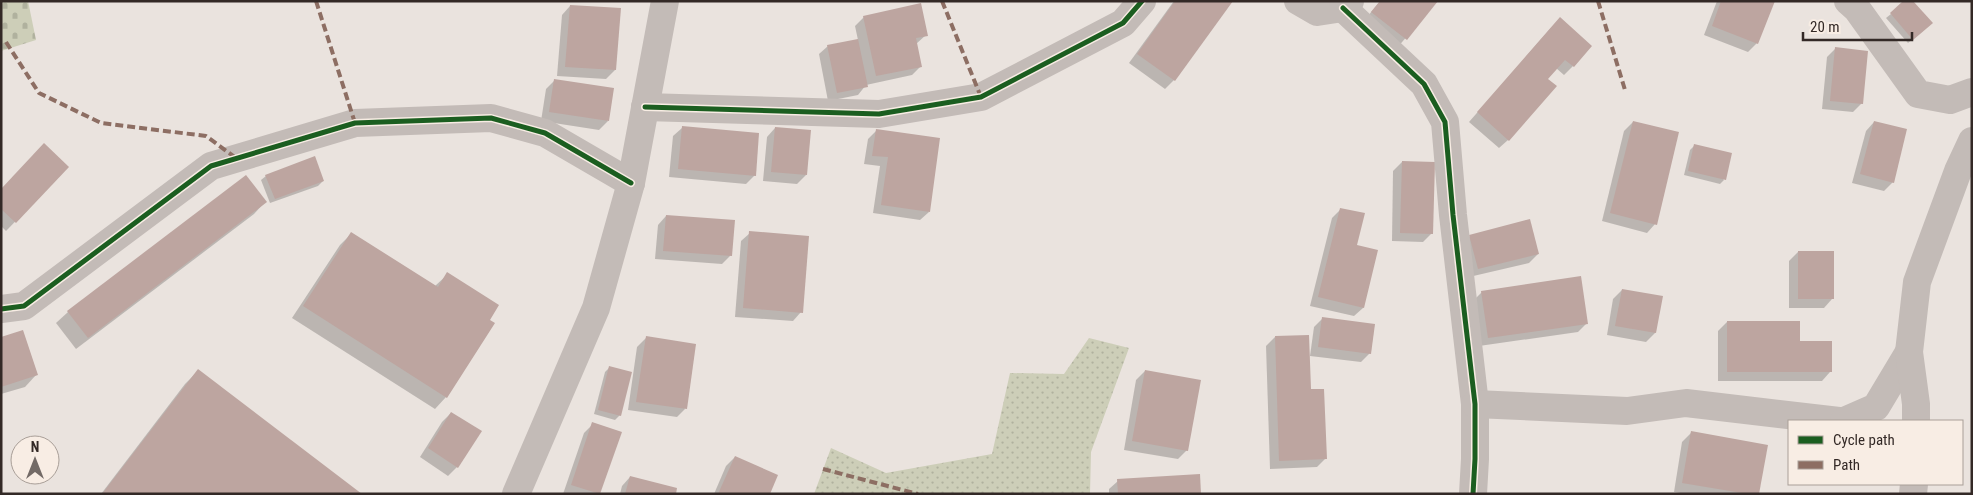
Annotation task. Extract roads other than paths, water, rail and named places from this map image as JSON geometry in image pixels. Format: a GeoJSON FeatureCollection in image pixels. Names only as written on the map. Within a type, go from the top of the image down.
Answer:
{"type":"FeatureCollection","features":[{"type":"Feature","properties":{"kind":"street"},"geometry":{"type":"LineString","coordinates":[[516,494],[596,308],[631,183],[665,1]]}},
{"type":"Feature","properties":{"kind":"street"},"geometry":{"type":"LineString","coordinates":[[645,107],[879,114],[981,97],[1123,24],[1142,1]]}},
{"type":"Feature","properties":{"kind":"street"},"geometry":{"type":"LineString","coordinates":[[1298,1],[1317,12],[1346,5],[1424,84],[1445,122],[1453,215],[1475,404],[1473,494]]}},
{"type":"Feature","properties":{"kind":"street"},"geometry":{"type":"LineString","coordinates":[[1848,1],[1857,9],[1918,94],[1950,100],[1972,92]]}},
{"type":"Feature","properties":{"kind":"street"},"geometry":{"type":"LineString","coordinates":[[1,309],[24,306],[211,166],[354,123],[491,118],[545,133],[631,183]]}},
{"type":"Feature","properties":{"kind":"street"},"geometry":{"type":"LineString","coordinates":[[1916,420],[1916,404],[1909,352],[1917,282],[1965,173],[1972,141]]}},
{"type":"Feature","properties":{"kind":"street"},"geometry":{"type":"LineString","coordinates":[[1846,420],[1876,407],[1909,352]]}},
{"type":"Feature","properties":{"kind":"street"},"geometry":{"type":"LineString","coordinates":[[1475,404],[1627,411],[1686,402],[1831,420]]}}]}
